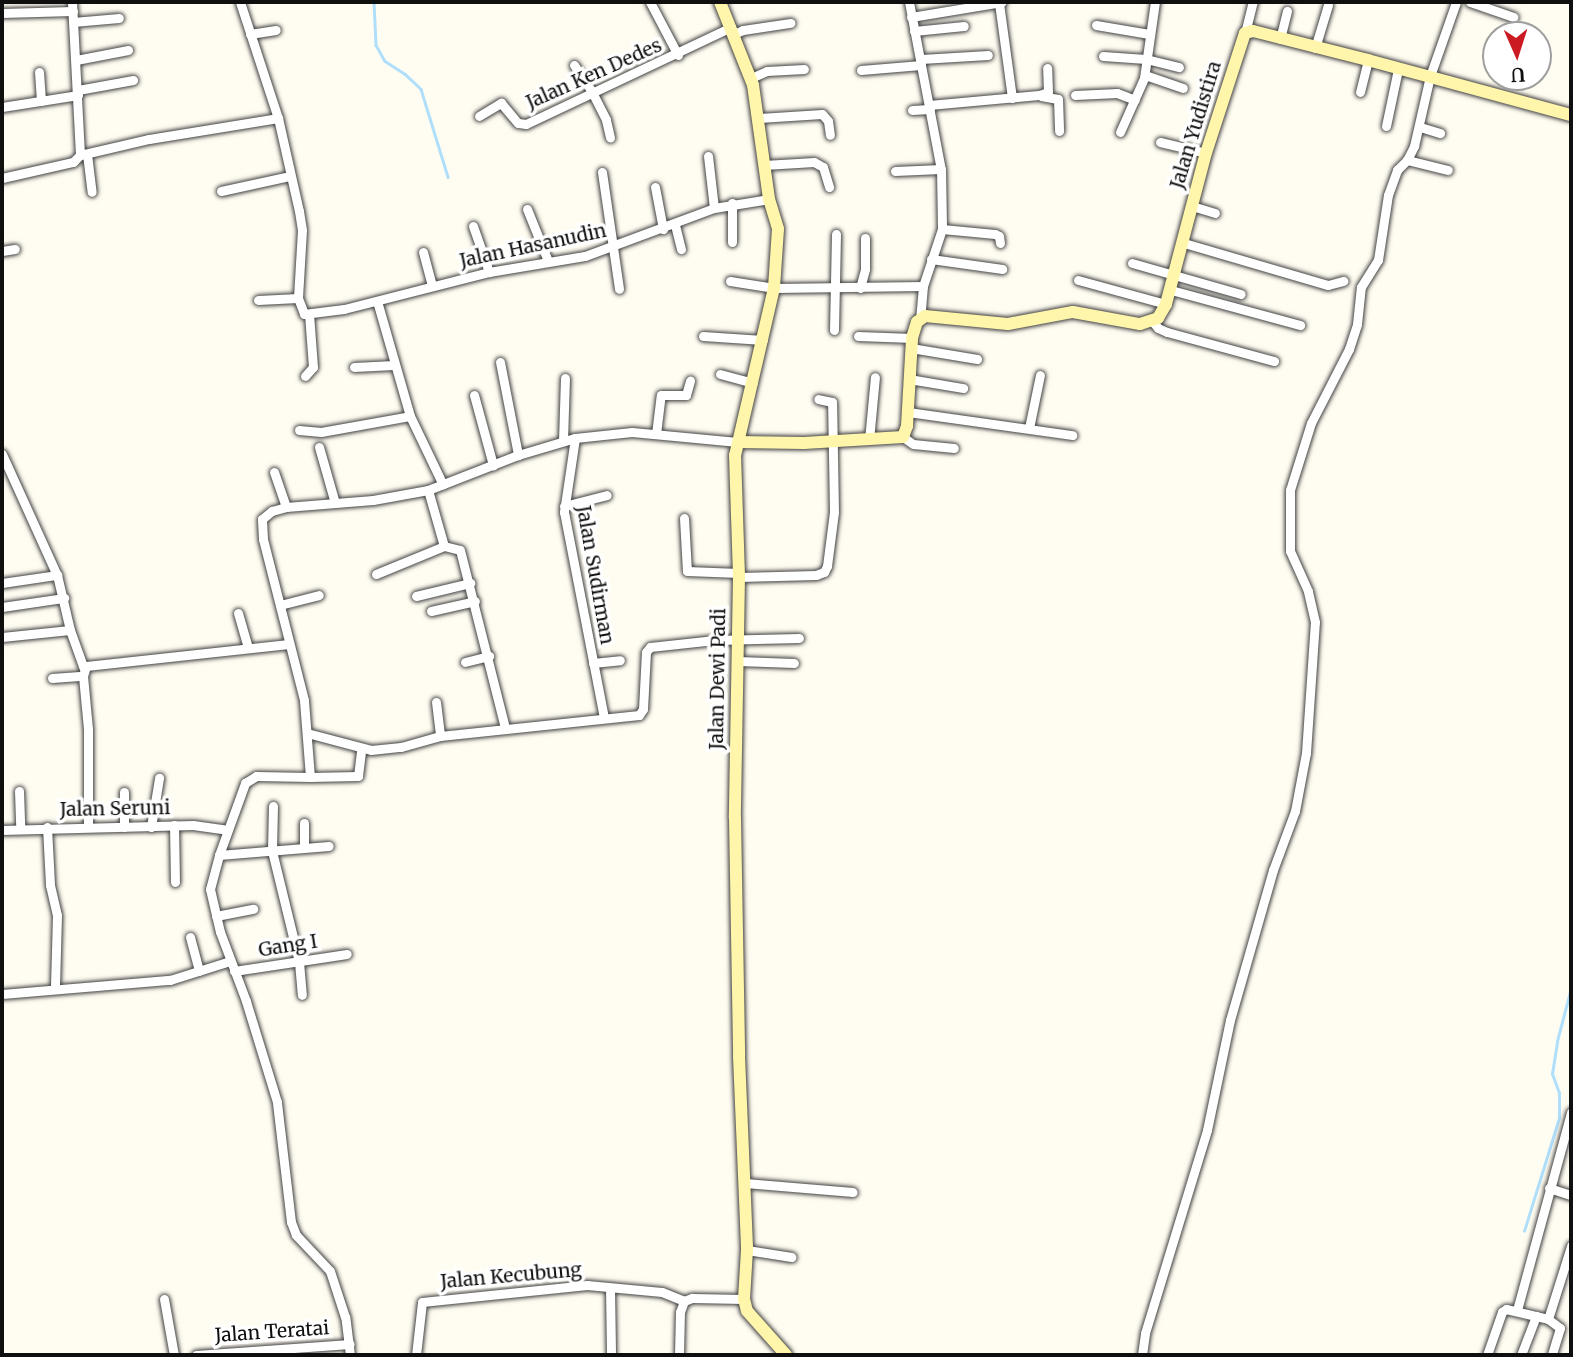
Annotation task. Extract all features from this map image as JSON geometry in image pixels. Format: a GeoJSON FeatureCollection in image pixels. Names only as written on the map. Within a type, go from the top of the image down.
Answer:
{"type":"FeatureCollection","features":[{"type":"Feature","properties":{"kind":"street"},"geometry":{"type":"LineString","coordinates":[[240,2],[278,118],[302,230],[298,298],[305,313],[313,367],[305,376]]}},
{"type":"Feature","properties":{"kind":"street"},"geometry":{"type":"LineString","coordinates":[[650,2],[678,55]]}},
{"type":"Feature","properties":{"kind":"street","name":"Jalan Dewi Padi"},"geometry":{"type":"LineString","coordinates":[[720,2],[751,78],[769,199],[778,229],[774,288],[735,455],[739,575],[737,960],[747,1251],[744,1299]]}},
{"type":"Feature","properties":{"kind":"street"},"geometry":{"type":"LineString","coordinates":[[903,437],[908,412],[912,343],[920,318],[923,286],[942,229],[941,169],[909,2]]}},
{"type":"Feature","properties":{"kind":"street"},"geometry":{"type":"LineString","coordinates":[[911,17],[1002,2],[1012,99]]}},
{"type":"Feature","properties":{"kind":"street"},"geometry":{"type":"LineString","coordinates":[[1120,132],[1145,75],[1155,2]]}},
{"type":"Feature","properties":{"kind":"street"},"geometry":{"type":"LineString","coordinates":[[1253,2],[1245,33],[1253,32],[1368,60],[1571,115]]}},
{"type":"Feature","properties":{"kind":"street"},"geometry":{"type":"LineString","coordinates":[[1142,1355],[1145,1333],[1207,1130],[1230,1020],[1273,870],[1295,811],[1306,753],[1315,622],[1308,591],[1290,551],[1290,490],[1311,423],[1349,349],[1357,324],[1361,287],[1378,260],[1388,195],[1397,170],[1407,160],[1420,127],[1430,76],[1456,2]]}},
{"type":"Feature","properties":{"kind":"street"},"geometry":{"type":"LineString","coordinates":[[1469,2],[1513,17]]}},
{"type":"Feature","properties":{"kind":"street"},"geometry":{"type":"LineString","coordinates":[[1315,48],[1328,5]]}},
{"type":"Feature","properties":{"kind":"street"},"geometry":{"type":"LineString","coordinates":[[2,13],[73,6],[83,155],[92,192]]}},
{"type":"Feature","properties":{"kind":"street"},"geometry":{"type":"LineString","coordinates":[[1280,39],[1287,11]]}},
{"type":"Feature","properties":{"kind":"street"},"geometry":{"type":"LineString","coordinates":[[74,22],[119,18]]}},
{"type":"Feature","properties":{"kind":"street","name":"Jalan Ken Dedes"},"geometry":{"type":"LineString","coordinates":[[479,116],[501,103],[518,123],[526,124],[732,31],[790,23]]}},
{"type":"Feature","properties":{"kind":"street"},"geometry":{"type":"LineString","coordinates":[[1096,24],[1149,34]]}},
{"type":"Feature","properties":{"kind":"street"},"geometry":{"type":"LineString","coordinates":[[914,31],[964,26]]}},
{"type":"Feature","properties":{"kind":"street"},"geometry":{"type":"LineString","coordinates":[[250,34],[276,30]]}},
{"type":"Feature","properties":{"kind":"street","name":"Jalan Yudistira"},"geometry":{"type":"LineString","coordinates":[[1153,321],[1162,314],[1171,290],[1206,153],[1245,33]]}},
{"type":"Feature","properties":{"kind":"street"},"geometry":{"type":"LineString","coordinates":[[76,60],[128,50]]}},
{"type":"Feature","properties":{"kind":"street"},"geometry":{"type":"LineString","coordinates":[[861,70],[988,55]]}},
{"type":"Feature","properties":{"kind":"street"},"geometry":{"type":"LineString","coordinates":[[1103,56],[1146,59],[1178,67]]}},
{"type":"Feature","properties":{"kind":"street"},"geometry":{"type":"LineString","coordinates":[[1360,92],[1368,60]]}},
{"type":"Feature","properties":{"kind":"street"},"geometry":{"type":"LineString","coordinates":[[574,65],[606,120],[610,138]]}},
{"type":"Feature","properties":{"kind":"street"},"geometry":{"type":"LineString","coordinates":[[912,110],[1039,95],[1048,92],[1047,68]]}},
{"type":"Feature","properties":{"kind":"street"},"geometry":{"type":"LineString","coordinates":[[751,78],[766,71],[804,69]]}},
{"type":"Feature","properties":{"kind":"street"},"geometry":{"type":"LineString","coordinates":[[1386,126],[1398,69]]}},
{"type":"Feature","properties":{"kind":"street"},"geometry":{"type":"LineString","coordinates":[[38,72],[41,101]]}},
{"type":"Feature","properties":{"kind":"street"},"geometry":{"type":"LineString","coordinates":[[1145,75],[1183,88]]}},
{"type":"Feature","properties":{"kind":"street"},"geometry":{"type":"LineString","coordinates":[[2,107],[133,80]]}},
{"type":"Feature","properties":{"kind":"street"},"geometry":{"type":"LineString","coordinates":[[1075,95],[1117,93],[1135,100]]}},
{"type":"Feature","properties":{"kind":"street"},"geometry":{"type":"LineString","coordinates":[[1039,95],[1058,99],[1059,131]]}},
{"type":"Feature","properties":{"kind":"street"},"geometry":{"type":"LineString","coordinates":[[759,118],[822,114],[828,121],[830,135]]}},
{"type":"Feature","properties":{"kind":"street"},"geometry":{"type":"LineString","coordinates":[[2,178],[73,162],[83,155],[149,139],[278,118]]}},
{"type":"Feature","properties":{"kind":"street"},"geometry":{"type":"LineString","coordinates":[[1420,127],[1440,133]]}},
{"type":"Feature","properties":{"kind":"street"},"geometry":{"type":"LineString","coordinates":[[1160,142],[1206,153]]}},
{"type":"Feature","properties":{"kind":"street"},"geometry":{"type":"LineString","coordinates":[[708,156],[714,208]]}},
{"type":"Feature","properties":{"kind":"street"},"geometry":{"type":"LineString","coordinates":[[1407,160],[1448,170]]}},
{"type":"Feature","properties":{"kind":"street"},"geometry":{"type":"LineString","coordinates":[[764,164],[814,162],[823,167],[829,187]]}},
{"type":"Feature","properties":{"kind":"street"},"geometry":{"type":"LineString","coordinates":[[895,171],[941,169]]}},
{"type":"Feature","properties":{"kind":"street"},"geometry":{"type":"LineString","coordinates":[[602,172],[619,289]]}},
{"type":"Feature","properties":{"kind":"street"},"geometry":{"type":"LineString","coordinates":[[221,191],[290,176]]}},
{"type":"Feature","properties":{"kind":"street"},"geometry":{"type":"LineString","coordinates":[[655,187],[663,229]]}},
{"type":"Feature","properties":{"kind":"street","name":"Jalan Hasanudin"},"geometry":{"type":"LineString","coordinates":[[305,313],[377,301],[489,272],[612,248],[714,208],[769,199]]}},
{"type":"Feature","properties":{"kind":"street"},"geometry":{"type":"LineString","coordinates":[[732,242],[733,203]]}},
{"type":"Feature","properties":{"kind":"street"},"geometry":{"type":"LineString","coordinates":[[1192,206],[1214,213]]}},
{"type":"Feature","properties":{"kind":"street"},"geometry":{"type":"LineString","coordinates":[[527,209],[548,261]]}},
{"type":"Feature","properties":{"kind":"street"},"geometry":{"type":"LineString","coordinates":[[675,225],[681,249]]}},
{"type":"Feature","properties":{"kind":"street"},"geometry":{"type":"LineString","coordinates":[[473,226],[489,272]]}},
{"type":"Feature","properties":{"kind":"street"},"geometry":{"type":"LineString","coordinates":[[942,229],[995,234],[999,236],[1000,243]]}},
{"type":"Feature","properties":{"kind":"street"},"geometry":{"type":"LineString","coordinates":[[834,330],[836,234]]}},
{"type":"Feature","properties":{"kind":"street"},"geometry":{"type":"LineString","coordinates":[[860,288],[865,269],[865,238]]}},
{"type":"Feature","properties":{"kind":"street"},"geometry":{"type":"LineString","coordinates":[[1184,243],[1328,285],[1343,281]]}},
{"type":"Feature","properties":{"kind":"street"},"geometry":{"type":"LineString","coordinates":[[2,251],[15,249]]}},
{"type":"Feature","properties":{"kind":"street"},"geometry":{"type":"LineString","coordinates":[[423,252],[432,286]]}},
{"type":"Feature","properties":{"kind":"street"},"geometry":{"type":"LineString","coordinates":[[931,259],[1002,269]]}},
{"type":"Feature","properties":{"kind":"street"},"geometry":{"type":"LineString","coordinates":[[1132,263],[1241,294]]}},
{"type":"Feature","properties":{"kind":"street"},"geometry":{"type":"LineString","coordinates":[[1078,280],[1166,304]]}},
{"type":"Feature","properties":{"kind":"street"},"geometry":{"type":"LineString","coordinates":[[730,281],[774,288],[923,286]]}},
{"type":"Feature","properties":{"kind":"street"},"geometry":{"type":"LineString","coordinates":[[1171,290],[1300,325]]}},
{"type":"Feature","properties":{"kind":"street"},"geometry":{"type":"LineString","coordinates":[[258,300],[298,298]]}},
{"type":"Feature","properties":{"kind":"street"},"geometry":{"type":"LineString","coordinates":[[377,301],[410,416],[443,485]]}},
{"type":"Feature","properties":{"kind":"street"},"geometry":{"type":"LineString","coordinates":[[920,318],[930,314],[1008,324],[1073,312],[1140,324],[1153,321],[1167,332],[1274,361]]}},
{"type":"Feature","properties":{"kind":"street"},"geometry":{"type":"LineString","coordinates":[[858,335],[912,343],[977,359]]}},
{"type":"Feature","properties":{"kind":"street"},"geometry":{"type":"LineString","coordinates":[[703,336],[763,340]]}},
{"type":"Feature","properties":{"kind":"street"},"geometry":{"type":"LineString","coordinates":[[500,362],[518,455]]}},
{"type":"Feature","properties":{"kind":"street"},"geometry":{"type":"LineString","coordinates":[[354,366],[394,365]]}},
{"type":"Feature","properties":{"kind":"street"},"geometry":{"type":"LineString","coordinates":[[720,374],[753,383]]}},
{"type":"Feature","properties":{"kind":"street"},"geometry":{"type":"LineString","coordinates":[[1029,428],[1040,375]]}},
{"type":"Feature","properties":{"kind":"street"},"geometry":{"type":"LineString","coordinates":[[869,440],[875,377]]}},
{"type":"Feature","properties":{"kind":"street"},"geometry":{"type":"LineString","coordinates":[[564,441],[565,378]]}},
{"type":"Feature","properties":{"kind":"street"},"geometry":{"type":"LineString","coordinates":[[909,379],[963,388]]}},
{"type":"Feature","properties":{"kind":"street"},"geometry":{"type":"LineString","coordinates":[[656,434],[661,395],[686,395],[690,381]]}},
{"type":"Feature","properties":{"kind":"street"},"geometry":{"type":"LineString","coordinates":[[474,395],[493,465]]}},
{"type":"Feature","properties":{"kind":"street"},"geometry":{"type":"LineString","coordinates":[[684,518],[687,572],[816,575],[824,572],[834,512],[832,402],[818,399]]}},
{"type":"Feature","properties":{"kind":"street"},"geometry":{"type":"LineString","coordinates":[[908,412],[1072,435]]}},
{"type":"Feature","properties":{"kind":"street"},"geometry":{"type":"LineString","coordinates":[[299,430],[321,432],[410,416]]}},
{"type":"Feature","properties":{"kind":"street"},"geometry":{"type":"LineString","coordinates":[[310,777],[298,669],[289,644],[261,523],[267,513],[286,507],[428,490],[518,455],[564,441],[632,432],[738,442],[799,443],[903,437],[913,444],[954,448]]}},
{"type":"Feature","properties":{"kind":"street","name":"Jalan Sudirman"},"geometry":{"type":"LineString","coordinates":[[576,438],[564,506],[604,717]]}},
{"type":"Feature","properties":{"kind":"street"},"geometry":{"type":"LineString","coordinates":[[319,447],[335,503]]}},
{"type":"Feature","properties":{"kind":"street"},"geometry":{"type":"LineString","coordinates":[[2,454],[57,575],[84,673],[88,729],[88,827]]}},
{"type":"Feature","properties":{"kind":"street"},"geometry":{"type":"LineString","coordinates":[[274,472],[286,507]]}},
{"type":"Feature","properties":{"kind":"street"},"geometry":{"type":"LineString","coordinates":[[428,490],[444,546]]}},
{"type":"Feature","properties":{"kind":"street"},"geometry":{"type":"LineString","coordinates":[[564,506],[607,495]]}},
{"type":"Feature","properties":{"kind":"street"},"geometry":{"type":"LineString","coordinates":[[376,575],[444,546],[460,550],[489,656],[505,728]]}},
{"type":"Feature","properties":{"kind":"street"},"geometry":{"type":"LineString","coordinates":[[2,583],[57,575]]}},
{"type":"Feature","properties":{"kind":"street"},"geometry":{"type":"LineString","coordinates":[[416,596],[470,583]]}},
{"type":"Feature","properties":{"kind":"street"},"geometry":{"type":"LineString","coordinates":[[280,605],[319,595]]}},
{"type":"Feature","properties":{"kind":"street"},"geometry":{"type":"LineString","coordinates":[[2,607],[64,598]]}},
{"type":"Feature","properties":{"kind":"street"},"geometry":{"type":"LineString","coordinates":[[431,611],[475,601]]}},
{"type":"Feature","properties":{"kind":"street"},"geometry":{"type":"LineString","coordinates":[[238,613],[248,648]]}},
{"type":"Feature","properties":{"kind":"street"},"geometry":{"type":"LineString","coordinates":[[2,637],[70,630]]}},
{"type":"Feature","properties":{"kind":"street"},"geometry":{"type":"LineString","coordinates":[[307,733],[347,742],[362,750],[401,747],[440,736],[641,713],[646,652],[650,647],[738,639],[799,638]]}},
{"type":"Feature","properties":{"kind":"street"},"geometry":{"type":"LineString","coordinates":[[52,678],[84,673],[90,664],[289,644]]}},
{"type":"Feature","properties":{"kind":"street"},"geometry":{"type":"LineString","coordinates":[[464,662],[489,656]]}},
{"type":"Feature","properties":{"kind":"street"},"geometry":{"type":"LineString","coordinates":[[593,663],[620,660]]}},
{"type":"Feature","properties":{"kind":"street"},"geometry":{"type":"LineString","coordinates":[[738,661],[793,663]]}},
{"type":"Feature","properties":{"kind":"street"},"geometry":{"type":"LineString","coordinates":[[436,702],[440,736]]}},
{"type":"Feature","properties":{"kind":"street"},"geometry":{"type":"LineString","coordinates":[[350,1355],[345,1317],[330,1271],[296,1235],[291,1222],[277,1102],[230,961],[210,890],[241,791],[252,777],[358,776],[362,750]]}},
{"type":"Feature","properties":{"kind":"street"},"geometry":{"type":"LineString","coordinates":[[150,827],[159,778]]}},
{"type":"Feature","properties":{"kind":"street"},"geometry":{"type":"LineString","coordinates":[[19,791],[20,829]]}},
{"type":"Feature","properties":{"kind":"street"},"geometry":{"type":"LineString","coordinates":[[124,792],[124,827]]}},
{"type":"Feature","properties":{"kind":"street"},"geometry":{"type":"LineString","coordinates":[[273,806],[272,851],[299,962],[302,995]]}},
{"type":"Feature","properties":{"kind":"street"},"geometry":{"type":"LineString","coordinates":[[304,823],[304,847]]}},
{"type":"Feature","properties":{"kind":"street"},"geometry":{"type":"LineString","coordinates":[[174,825],[174,882]]}},
{"type":"Feature","properties":{"kind":"street","name":"Jalan Seruni"},"geometry":{"type":"LineString","coordinates":[[2,830],[174,825],[214,826],[227,830]]}},
{"type":"Feature","properties":{"kind":"street"},"geometry":{"type":"LineString","coordinates":[[47,827],[50,885],[57,915],[54,988]]}},
{"type":"Feature","properties":{"kind":"street"},"geometry":{"type":"LineString","coordinates":[[219,855],[329,846]]}},
{"type":"Feature","properties":{"kind":"street"},"geometry":{"type":"LineString","coordinates":[[216,916],[253,909]]}},
{"type":"Feature","properties":{"kind":"street"},"geometry":{"type":"LineString","coordinates":[[190,937],[199,971]]}},
{"type":"Feature","properties":{"kind":"street","name":"Gang I"},"geometry":{"type":"LineString","coordinates":[[234,971],[347,954]]}},
{"type":"Feature","properties":{"kind":"street"},"geometry":{"type":"LineString","coordinates":[[2,994],[30,994],[54,988],[145,984],[170,980],[230,961]]}},
{"type":"Feature","properties":{"kind":"street"},"geometry":{"type":"LineString","coordinates":[[1517,1310],[1571,1112]]}},
{"type":"Feature","properties":{"kind":"street"},"geometry":{"type":"LineString","coordinates":[[745,1183],[853,1192]]}},
{"type":"Feature","properties":{"kind":"street"},"geometry":{"type":"LineString","coordinates":[[1549,1188],[1571,1195]]}},
{"type":"Feature","properties":{"kind":"street"},"geometry":{"type":"LineString","coordinates":[[1549,1319],[1571,1246]]}},
{"type":"Feature","properties":{"kind":"street"},"geometry":{"type":"LineString","coordinates":[[747,1251],[791,1257]]}},
{"type":"Feature","properties":{"kind":"street","name":"Jalan Kecubung"},"geometry":{"type":"LineString","coordinates":[[416,1355],[422,1302],[563,1286],[662,1292],[684,1301]]}},
{"type":"Feature","properties":{"kind":"street"},"geometry":{"type":"LineString","coordinates":[[610,1288],[611,1355]]}},
{"type":"Feature","properties":{"kind":"street"},"geometry":{"type":"LineString","coordinates":[[679,1355],[680,1312],[684,1301],[692,1298],[744,1299],[747,1311],[786,1355]]}},
{"type":"Feature","properties":{"kind":"street"},"geometry":{"type":"LineString","coordinates":[[164,1299],[174,1355]]}},
{"type":"Feature","properties":{"kind":"street"},"geometry":{"type":"LineString","coordinates":[[1487,1355],[1502,1312],[1506,1309],[1549,1319],[1560,1329],[1552,1355]]}},
{"type":"Feature","properties":{"kind":"street"},"geometry":{"type":"LineString","coordinates":[[1521,1355],[1536,1316]]}},
{"type":"Feature","properties":{"kind":"street","name":"Jalan Teratai"},"geometry":{"type":"LineString","coordinates":[[196,1355],[350,1344]]}},
{"type":"Feature","properties":{"kind":"waterway"},"geometry":{"type":"LineString","coordinates":[[374,2],[376,45],[385,61],[421,89],[448,177]]}},
{"type":"Feature","properties":{"kind":"waterway"},"geometry":{"type":"LineString","coordinates":[[1524,1231],[1559,1118],[1559,1093],[1552,1074],[1557,1041],[1571,988]]}}]}
